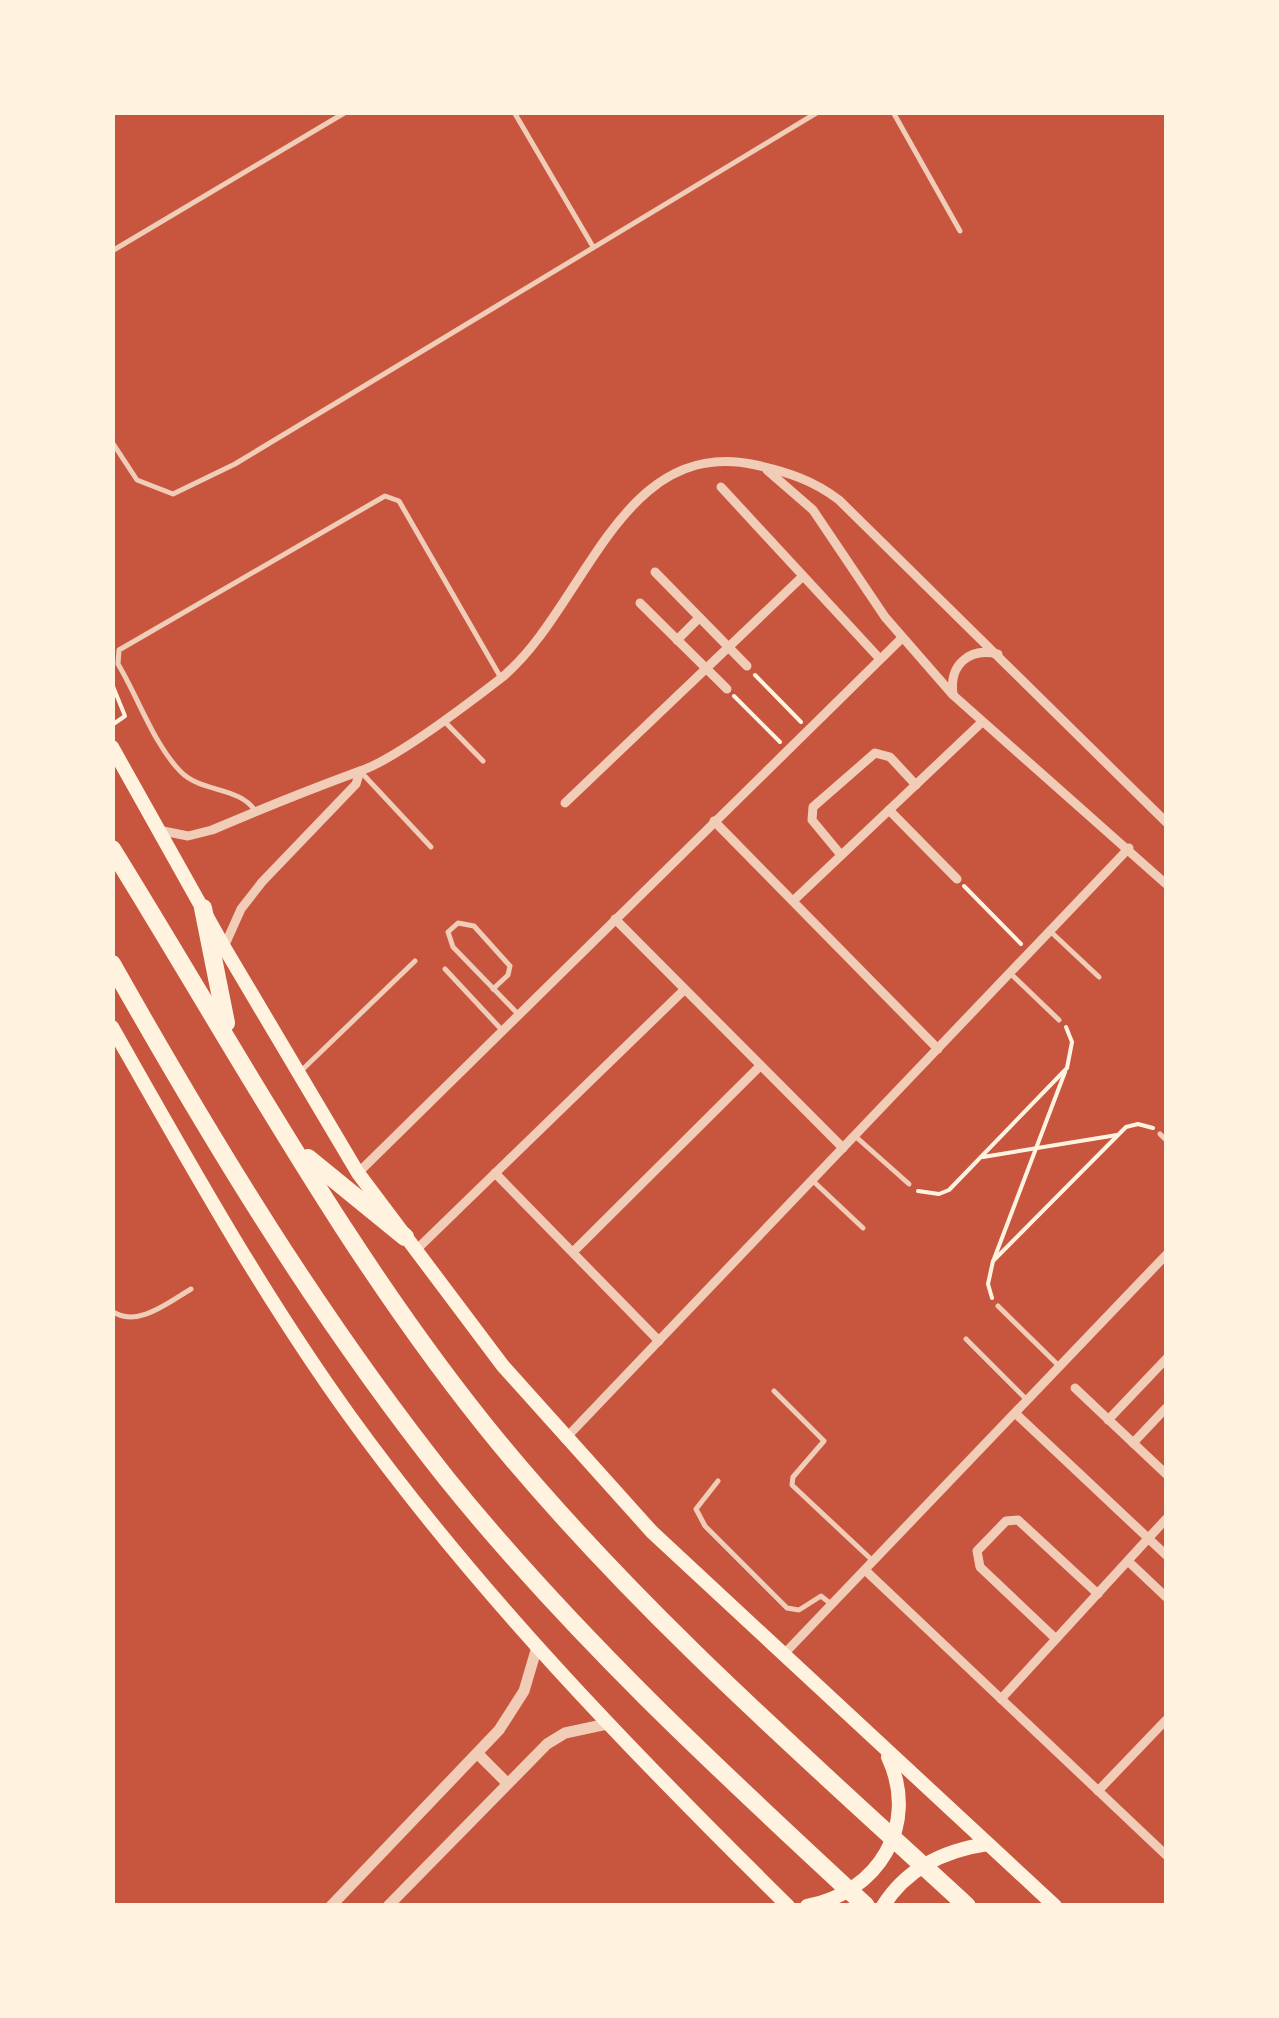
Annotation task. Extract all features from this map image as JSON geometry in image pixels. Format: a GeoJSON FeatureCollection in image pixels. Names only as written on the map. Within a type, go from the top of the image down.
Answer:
{"type":"FeatureCollection","features":[{"type":"Feature","properties":{"kind":"highway"},"geometry":{"type":"LineString","coordinates":[[112,848],[293,1146],[426,1348],[575,1532],[656,1617],[967,1906]]}},
{"type":"Feature","properties":{"kind":"highway"},"geometry":{"type":"LineString","coordinates":[[203,908],[229,1038]]}},
{"type":"Feature","properties":{"kind":"highway"},"geometry":{"type":"LineString","coordinates":[[112,964],[234,1177],[372,1381],[494,1534],[614,1667],[866,1906]]}},
{"type":"Feature","properties":{"kind":"highway"},"geometry":{"type":"LineString","coordinates":[[293,1146],[410,1244]]}},
{"type":"Feature","properties":{"kind":"main road"},"geometry":{"type":"LineString","coordinates":[[112,748],[358,1173],[565,1440],[652,1532],[886,1754],[1055,1906]]}},
{"type":"Feature","properties":{"kind":"main road"},"geometry":{"type":"LineString","coordinates":[[112,1027],[289,1329],[413,1500],[536,1647],[607,1724],[788,1906],[796,1906]]}},
{"type":"Feature","properties":{"kind":"main road"},"geometry":{"type":"LineString","coordinates":[[807,1906],[858,1886],[892,1844],[898,1788],[886,1754]]}},
{"type":"Feature","properties":{"kind":"main road"},"geometry":{"type":"LineString","coordinates":[[883,1906],[900,1884],[932,1860],[988,1844]]}},
{"type":"Feature","properties":{"kind":"street"},"geometry":{"type":"LineString","coordinates":[[158,830],[200,834],[360,771],[443,720],[501,678],[528,652],[620,518],[647,491],[686,467],[712,460],[756,464],[800,476],[839,500],[1166,822]]}},
{"type":"Feature","properties":{"kind":"street"},"geometry":{"type":"LineString","coordinates":[[756,464],[787,484],[813,510],[902,638],[953,695],[1166,884]]}},
{"type":"Feature","properties":{"kind":"street"},"geometry":{"type":"LineString","coordinates":[[721,487],[880,659]]}},
{"type":"Feature","properties":{"kind":"street"},"geometry":{"type":"LineString","coordinates":[[655,572],[747,666]]}},
{"type":"Feature","properties":{"kind":"street"},"geometry":{"type":"LineString","coordinates":[[566,802],[803,576]]}},
{"type":"Feature","properties":{"kind":"street"},"geometry":{"type":"LineString","coordinates":[[640,603],[727,689]]}},
{"type":"Feature","properties":{"kind":"street"},"geometry":{"type":"LineString","coordinates":[[677,640],[699,618]]}},
{"type":"Feature","properties":{"kind":"street"},"geometry":{"type":"LineString","coordinates":[[358,1173],[902,638]]}},
{"type":"Feature","properties":{"kind":"street"},"geometry":{"type":"LineString","coordinates":[[953,695],[952,676],[963,660],[981,652],[1000,655]]}},
{"type":"Feature","properties":{"kind":"street"},"geometry":{"type":"LineString","coordinates":[[793,901],[981,723]]}},
{"type":"Feature","properties":{"kind":"street"},"geometry":{"type":"LineString","coordinates":[[841,856],[812,820],[813,807],[875,753],[890,756],[916,785]]}},
{"type":"Feature","properties":{"kind":"street"},"geometry":{"type":"LineString","coordinates":[[224,947],[254,892],[356,784],[360,771]]}},
{"type":"Feature","properties":{"kind":"street"},"geometry":{"type":"LineString","coordinates":[[889,810],[958,879]]}},
{"type":"Feature","properties":{"kind":"street"},"geometry":{"type":"LineString","coordinates":[[714,822],[938,1048]]}},
{"type":"Feature","properties":{"kind":"street"},"geometry":{"type":"LineString","coordinates":[[565,1440],[1129,848]]}},
{"type":"Feature","properties":{"kind":"street"},"geometry":{"type":"LineString","coordinates":[[615,919],[842,1148]]}},
{"type":"Feature","properties":{"kind":"street"},"geometry":{"type":"LineString","coordinates":[[410,1244],[495,1173],[684,990]]}},
{"type":"Feature","properties":{"kind":"street"},"geometry":{"type":"LineString","coordinates":[[572,1252],[760,1066]]}},
{"type":"Feature","properties":{"kind":"street"},"geometry":{"type":"LineString","coordinates":[[495,1173],[659,1341]]}},
{"type":"Feature","properties":{"kind":"street"},"geometry":{"type":"LineString","coordinates":[[784,1654],[1166,1255]]}},
{"type":"Feature","properties":{"kind":"street"},"geometry":{"type":"LineString","coordinates":[[1108,1420],[1166,1359]]}},
{"type":"Feature","properties":{"kind":"street"},"geometry":{"type":"LineString","coordinates":[[1075,1388],[1166,1474]]}},
{"type":"Feature","properties":{"kind":"street"},"geometry":{"type":"LineString","coordinates":[[1133,1443],[1166,1408]]}},
{"type":"Feature","properties":{"kind":"street"},"geometry":{"type":"LineString","coordinates":[[1014,1413],[1166,1554]]}},
{"type":"Feature","properties":{"kind":"street"},"geometry":{"type":"LineString","coordinates":[[1001,1699],[1166,1519]]}},
{"type":"Feature","properties":{"kind":"street"},"geometry":{"type":"LineString","coordinates":[[1056,1639],[980,1568],[977,1551],[1006,1521],[1018,1520],[1098,1594]]}},
{"type":"Feature","properties":{"kind":"street"},"geometry":{"type":"LineString","coordinates":[[1128,1560],[1166,1596]]}},
{"type":"Feature","properties":{"kind":"street"},"geometry":{"type":"LineString","coordinates":[[865,1570],[1166,1855]]}},
{"type":"Feature","properties":{"kind":"street"},"geometry":{"type":"LineString","coordinates":[[331,1906],[478,1754],[513,1712],[536,1647]]}},
{"type":"Feature","properties":{"kind":"street"},"geometry":{"type":"LineString","coordinates":[[1098,1791],[1166,1720]]}},
{"type":"Feature","properties":{"kind":"street"},"geometry":{"type":"LineString","coordinates":[[388,1906],[547,1744],[566,1733],[607,1724]]}},
{"type":"Feature","properties":{"kind":"street"},"geometry":{"type":"LineString","coordinates":[[1155,1732],[1166,1742]]}},
{"type":"Feature","properties":{"kind":"street"},"geometry":{"type":"LineString","coordinates":[[478,1754],[507,1783]]}},
{"type":"Feature","properties":{"kind":"lane"},"geometry":{"type":"LineString","coordinates":[[112,250],[346,112]]}},
{"type":"Feature","properties":{"kind":"lane"},"geometry":{"type":"LineString","coordinates":[[514,112],[592,246]]}},
{"type":"Feature","properties":{"kind":"lane"},"geometry":{"type":"LineString","coordinates":[[112,442],[137,480],[173,494],[235,464],[818,112]]}},
{"type":"Feature","properties":{"kind":"lane"},"geometry":{"type":"LineString","coordinates":[[893,112],[960,230]]}},
{"type":"Feature","properties":{"kind":"lane"},"geometry":{"type":"LineString","coordinates":[[256,812],[247,800],[197,783],[176,767],[118,664],[117,654],[122,646],[381,498],[393,496],[400,500],[501,678]]}},
{"type":"Feature","properties":{"kind":"lane"},"geometry":{"type":"LineString","coordinates":[[443,720],[483,761]]}},
{"type":"Feature","properties":{"kind":"lane"},"geometry":{"type":"LineString","coordinates":[[360,771],[430,847]]}},
{"type":"Feature","properties":{"kind":"lane"},"geometry":{"type":"LineString","coordinates":[[493,989],[508,975],[510,966],[474,926],[458,922],[448,932],[450,942],[493,989],[518,1014]]}},
{"type":"Feature","properties":{"kind":"lane"},"geometry":{"type":"LineString","coordinates":[[1050,931],[1099,977]]}},
{"type":"Feature","properties":{"kind":"lane"},"geometry":{"type":"LineString","coordinates":[[298,1074],[416,962]]}},
{"type":"Feature","properties":{"kind":"lane"},"geometry":{"type":"LineString","coordinates":[[445,969],[502,1030]]}},
{"type":"Feature","properties":{"kind":"lane"},"geometry":{"type":"LineString","coordinates":[[1010,973],[1059,1020]]}},
{"type":"Feature","properties":{"kind":"lane"},"geometry":{"type":"LineString","coordinates":[[1160,1134],[1166,1140]]}},
{"type":"Feature","properties":{"kind":"lane"},"geometry":{"type":"LineString","coordinates":[[855,1136],[909,1184]]}},
{"type":"Feature","properties":{"kind":"lane"},"geometry":{"type":"LineString","coordinates":[[812,1180],[863,1228]]}},
{"type":"Feature","properties":{"kind":"lane"},"geometry":{"type":"LineString","coordinates":[[112,1311],[126,1318],[142,1316],[191,1289]]}},
{"type":"Feature","properties":{"kind":"lane"},"geometry":{"type":"LineString","coordinates":[[998,1306],[1059,1366]]}},
{"type":"Feature","properties":{"kind":"lane"},"geometry":{"type":"LineString","coordinates":[[966,1339],[1027,1400]]}},
{"type":"Feature","properties":{"kind":"lane"},"geometry":{"type":"LineString","coordinates":[[774,1391],[824,1441],[793,1476],[792,1485],[873,1561]]}},
{"type":"Feature","properties":{"kind":"lane"},"geometry":{"type":"LineString","coordinates":[[718,1482],[696,1509],[705,1526],[786,1608],[799,1610],[821,1596],[831,1604]]}},
{"type":"Feature","properties":{"kind":"path"},"geometry":{"type":"LineString","coordinates":[[747,666],[808,729]]}},
{"type":"Feature","properties":{"kind":"path"},"geometry":{"type":"LineString","coordinates":[[112,684],[125,716],[112,725]]}},
{"type":"Feature","properties":{"kind":"path"},"geometry":{"type":"LineString","coordinates":[[727,689],[787,749]]}},
{"type":"Feature","properties":{"kind":"path"},"geometry":{"type":"LineString","coordinates":[[958,879],[1030,953]]}},
{"type":"Feature","properties":{"kind":"path"},"geometry":{"type":"LineString","coordinates":[[998,1306],[988,1284],[993,1261],[1067,1068],[1072,1042],[1059,1020]]}},
{"type":"Feature","properties":{"kind":"path"},"geometry":{"type":"LineString","coordinates":[[909,1184],[917,1191],[938,1194],[980,1158],[1067,1068]]}},
{"type":"Feature","properties":{"kind":"path"},"geometry":{"type":"LineString","coordinates":[[993,1261],[1117,1135],[1138,1124],[1160,1134]]}},
{"type":"Feature","properties":{"kind":"path"},"geometry":{"type":"LineString","coordinates":[[980,1158],[1117,1135]]}}]}
